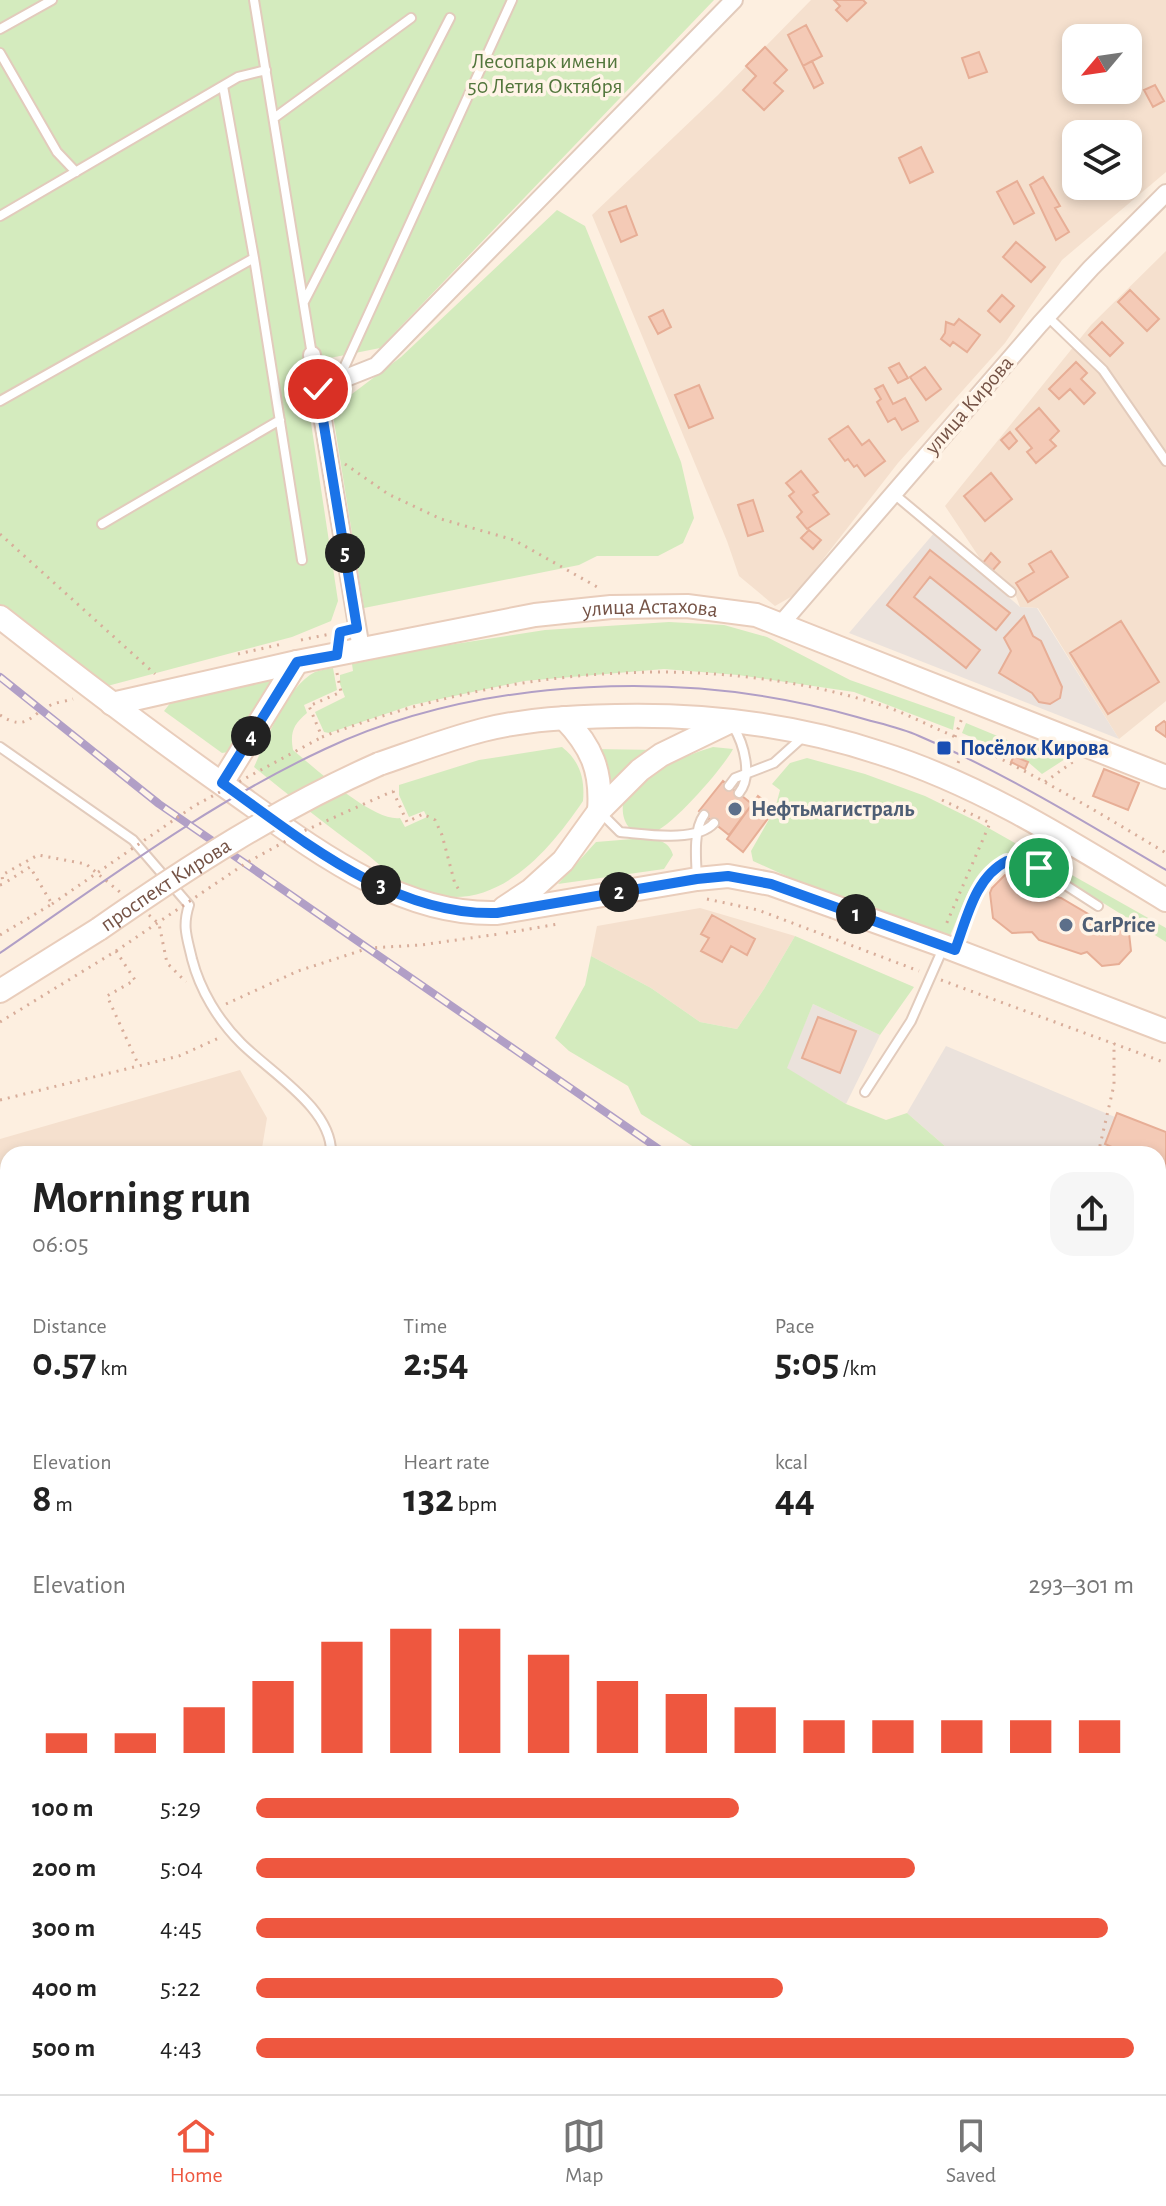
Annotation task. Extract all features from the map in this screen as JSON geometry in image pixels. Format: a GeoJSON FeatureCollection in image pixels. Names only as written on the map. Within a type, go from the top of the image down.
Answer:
{"type":"FeatureCollection","features":[{"type":"Feature","properties":{"kind":"main road","name":"улица Астахова"},"geometry":{"type":"LineString","coordinates":[[112,704],[337,655],[359,639],[611,607],[687,606],[756,615],[1166,777]]}},
{"type":"Feature","properties":{"kind":"main road"},"geometry":{"type":"LineString","coordinates":[[0,617],[112,704],[311,847],[388,889],[433,906],[486,913],[698,888],[728,876],[771,884],[953,944],[1166,1031]]}},
{"type":"Feature","properties":{"kind":"main road"},"geometry":{"type":"LineString","coordinates":[[222,783],[297,662]]}},
{"type":"Feature","properties":{"kind":"main road"},"geometry":{"type":"LineString","coordinates":[[564,718],[655,715],[731,722],[808,733],[882,753],[951,781],[1023,816],[1166,900]]}},
{"type":"Feature","properties":{"kind":"main road"},"geometry":{"type":"LineString","coordinates":[[564,718],[581,736],[593,758],[601,786],[599,811]]}},
{"type":"Feature","properties":{"kind":"main road","name":"проспект Кирова"},"geometry":{"type":"LineString","coordinates":[[0,991],[99,929],[184,870],[333,784],[379,764],[485,730],[564,718]]}},
{"type":"Feature","properties":{"kind":"main road"},"geometry":{"type":"LineString","coordinates":[[486,913],[531,890],[563,861],[599,811],[640,770],[661,755],[731,722]]}},
{"type":"Feature","properties":{"kind":"street"},"geometry":{"type":"LineString","coordinates":[[318,389],[376,366],[734,0]]}},
{"type":"Feature","properties":{"kind":"street","name":"улица Кирова"},"geometry":{"type":"LineString","coordinates":[[780,625],[1047,316],[1166,193]]}},
{"type":"Feature","properties":{"kind":"street"},"geometry":{"type":"LineString","coordinates":[[312,355],[359,639]]}},
{"type":"Feature","properties":{"kind":"lane"},"geometry":{"type":"LineString","coordinates":[[0,29],[52,0]]}},
{"type":"Feature","properties":{"kind":"lane"},"geometry":{"type":"LineString","coordinates":[[254,0],[312,355]]}},
{"type":"Feature","properties":{"kind":"lane"},"geometry":{"type":"LineString","coordinates":[[337,381],[512,0]]}},
{"type":"Feature","properties":{"kind":"lane"},"geometry":{"type":"LineString","coordinates":[[274,118],[411,18]]}},
{"type":"Feature","properties":{"kind":"lane"},"geometry":{"type":"LineString","coordinates":[[304,302],[450,18]]}},
{"type":"Feature","properties":{"kind":"lane"},"geometry":{"type":"LineString","coordinates":[[0,53],[57,152],[76,172]]}},
{"type":"Feature","properties":{"kind":"lane"},"geometry":{"type":"LineString","coordinates":[[0,216],[238,77],[266,70]]}},
{"type":"Feature","properties":{"kind":"lane"},"geometry":{"type":"LineString","coordinates":[[223,86],[302,560]]}},
{"type":"Feature","properties":{"kind":"lane"},"geometry":{"type":"LineString","coordinates":[[0,401],[254,258]]}},
{"type":"Feature","properties":{"kind":"lane"},"geometry":{"type":"LineString","coordinates":[[1047,316],[1103,370],[1166,461]]}},
{"type":"Feature","properties":{"kind":"lane"},"geometry":{"type":"LineString","coordinates":[[102,524],[280,420]]}},
{"type":"Feature","properties":{"kind":"lane"},"geometry":{"type":"LineString","coordinates":[[893,494],[1011,592]]}},
{"type":"Feature","properties":{"kind":"lane"},"geometry":{"type":"LineString","coordinates":[[731,722],[742,741],[745,774],[744,787],[739,793]]}},
{"type":"Feature","properties":{"kind":"lane"},"geometry":{"type":"LineString","coordinates":[[729,786],[735,778],[774,763],[808,733]]}},
{"type":"Feature","properties":{"kind":"lane"},"geometry":{"type":"LineString","coordinates":[[0,747],[133,840],[189,905],[183,924],[198,980],[216,1012],[240,1042],[324,1120],[332,1146]]}},
{"type":"Feature","properties":{"kind":"lane"},"geometry":{"type":"LineString","coordinates":[[599,811],[620,832],[699,833],[707,831],[714,823]]}},
{"type":"Feature","properties":{"kind":"lane"},"geometry":{"type":"LineString","coordinates":[[698,888],[696,855],[699,822],[704,815]]}},
{"type":"Feature","properties":{"kind":"lane"},"geometry":{"type":"LineString","coordinates":[[865,1092],[911,1021],[931,976],[953,944],[979,887],[993,868],[1007,861],[1039,868],[1098,906]]}},
{"type":"Feature","properties":{"kind":"path"},"geometry":{"type":"LineString","coordinates":[[329,459],[351,466],[388,494],[441,519],[514,540],[605,592],[590,594]]}},
{"type":"Feature","properties":{"kind":"path"},"geometry":{"type":"LineString","coordinates":[[0,534],[170,689]]}},
{"type":"Feature","properties":{"kind":"path"},"geometry":{"type":"LineString","coordinates":[[0,935],[52,904],[194,806],[322,737],[309,706],[341,692],[337,681],[340,632],[359,639]]}},
{"type":"Feature","properties":{"kind":"path"},"geometry":{"type":"LineString","coordinates":[[955,737],[966,707]]}},
{"type":"Feature","properties":{"kind":"path"},"geometry":{"type":"LineString","coordinates":[[958,763],[967,742]]}},
{"type":"Feature","properties":{"kind":"path"},"geometry":{"type":"LineString","coordinates":[[0,1022],[116,951],[246,863],[306,830],[393,791],[407,822],[423,814],[435,820],[455,884],[486,913],[470,938]]}},
{"type":"Feature","properties":{"kind":"path"},"geometry":{"type":"LineString","coordinates":[[942,800],[990,823],[944,929],[953,944]]}},
{"type":"Feature","properties":{"kind":"path"},"geometry":{"type":"LineString","coordinates":[[1,884],[2,875],[38,855]]}},
{"type":"Feature","properties":{"kind":"path"},"geometry":{"type":"LineString","coordinates":[[1,884],[30,867],[52,904]]}},
{"type":"Feature","properties":{"kind":"path"},"geometry":{"type":"LineString","coordinates":[[698,888],[720,900],[758,910],[1166,1063]]}},
{"type":"Feature","properties":{"kind":"path"},"geometry":{"type":"LineString","coordinates":[[0,1100],[179,1056],[220,1040],[216,1012],[229,1003],[298,971],[369,948],[421,945],[567,922]]}},
{"type":"Feature","properties":{"kind":"path"},"geometry":{"type":"LineString","coordinates":[[116,951],[135,980],[107,996],[139,1066]]}},
{"type":"Feature","properties":{"kind":"path"},"geometry":{"type":"LineString","coordinates":[[1100,1146],[1114,1085],[1114,1043]]}},
{"type":"Feature","properties":{"kind":"shaded area"},"geometry":{"type":"Polygon","coordinates":[[[811,0],[1166,0],[1166,172],[1142,192],[1142,120],[1062,120],[1062,200],[1133,200],[1062,260],[1005,343],[898,463],[796,594],[775,606],[739,576],[592,215],[718,95],[811,0]]]}},
{"type":"Feature","properties":{"kind":"shaded area"},"geometry":{"type":"Polygon","coordinates":[[[1166,251],[1166,701],[1119,739],[1038,608],[1020,607],[1013,588],[983,563],[945,506],[1091,325],[1166,251]]]}},
{"type":"Feature","properties":{"kind":"shaded area"},"geometry":{"type":"Polygon","coordinates":[[[934,533],[1020,607],[1037,608],[1119,739],[849,633],[934,533]]]}},
{"type":"Feature","properties":{"kind":"shaded area"},"geometry":{"type":"Polygon","coordinates":[[[700,908],[795,936],[737,1029],[700,1022],[651,988],[591,956],[597,926],[700,908]]]}},
{"type":"Feature","properties":{"kind":"shaded area"},"geometry":{"type":"Polygon","coordinates":[[[813,1004],[880,1035],[846,1104],[786,1068],[813,1004]]]}},
{"type":"Feature","properties":{"kind":"shaded area"},"geometry":{"type":"Polygon","coordinates":[[[946,1046],[1115,1117],[1117,1113],[1166,1132],[1166,1146],[945,1146],[907,1113],[946,1046]]]}},
{"type":"Feature","properties":{"kind":"shaded area"},"geometry":{"type":"Polygon","coordinates":[[[240,1070],[267,1118],[262,1146],[0,1146],[0,1139],[240,1070]]]}},
{"type":"Feature","properties":{"kind":"green space","name":"Лесопарк имени 50 Летия Октября"},"geometry":{"type":"Polygon","coordinates":[[[0,0],[714,0],[380,348],[320,360],[315,350],[303,370],[338,601],[331,621],[292,637],[96,689],[0,608],[0,0]]]}},
{"type":"Feature","properties":{"kind":"green space"},"geometry":{"type":"Polygon","coordinates":[[[557,210],[585,226],[681,462],[694,518],[683,543],[658,556],[597,556],[579,565],[364,608],[332,409],[401,357],[557,210]]]}},
{"type":"Feature","properties":{"kind":"green space"},"geometry":{"type":"Polygon","coordinates":[[[669,622],[724,625],[767,637],[850,680],[955,717],[953,730],[854,692],[738,675],[664,669],[524,681],[412,705],[329,733],[324,732],[315,712],[345,697],[340,675],[353,671],[352,664],[545,630],[669,622]]]}},
{"type":"Feature","properties":{"kind":"green space"},"geometry":{"type":"Polygon","coordinates":[[[333,668],[337,690],[304,705],[307,713],[294,729],[293,750],[375,812],[400,818],[405,827],[427,817],[424,811],[409,817],[399,795],[399,785],[479,760],[562,747],[580,771],[583,801],[531,864],[510,880],[487,891],[463,897],[437,895],[403,883],[254,767],[278,715],[295,689],[315,672],[333,668]]]}},
{"type":"Feature","properties":{"kind":"green space"},"geometry":{"type":"Polygon","coordinates":[[[271,680],[275,683],[234,751],[222,753],[164,711],[175,697],[271,680]]]}},
{"type":"Feature","properties":{"kind":"green space"},"geometry":{"type":"Polygon","coordinates":[[[966,723],[1024,747],[1042,737],[1076,752],[1042,774],[1028,762],[962,733],[966,723]]]}},
{"type":"Feature","properties":{"kind":"green space"},"geometry":{"type":"Polygon","coordinates":[[[713,747],[733,749],[684,809],[652,833],[642,834],[627,825],[624,799],[634,782],[660,767],[713,747]]]}},
{"type":"Feature","properties":{"kind":"green space"},"geometry":{"type":"Polygon","coordinates":[[[593,749],[658,750],[610,781],[606,780],[593,749]]]}},
{"type":"Feature","properties":{"kind":"green space"},"geometry":{"type":"Polygon","coordinates":[[[807,758],[865,774],[925,796],[976,821],[1166,928],[1166,942],[1026,855],[995,860],[984,869],[968,892],[950,936],[932,935],[846,903],[753,861],[751,851],[775,809],[780,790],[772,784],[790,763],[807,758]]]}},
{"type":"Feature","properties":{"kind":"green space"},"geometry":{"type":"Polygon","coordinates":[[[645,838],[663,842],[671,850],[673,855],[664,869],[558,884],[596,842],[645,838]]]}},
{"type":"Feature","properties":{"kind":"green space"},"geometry":{"type":"Polygon","coordinates":[[[795,936],[914,987],[880,1035],[813,1004],[787,1068],[846,1104],[886,1120],[907,1113],[945,1146],[692,1146],[641,1114],[628,1086],[569,1051],[555,1038],[585,985],[591,956],[651,988],[700,1022],[737,1029],[795,936]]]}},
{"type":"Feature","properties":{"kind":"building"},"geometry":{"type":"Polygon","coordinates":[[[834,0],[863,0],[866,3],[847,21],[836,10],[840,6],[834,0]]]}},
{"type":"Feature","properties":{"kind":"building"},"geometry":{"type":"Polygon","coordinates":[[[806,25],[822,56],[803,66],[788,35],[806,25]]]}},
{"type":"Feature","properties":{"kind":"building"},"geometry":{"type":"Polygon","coordinates":[[[765,47],[787,70],[774,83],[783,91],[764,110],[743,90],[756,76],[746,66],[765,47]]]}},
{"type":"Feature","properties":{"kind":"building"},"geometry":{"type":"Polygon","coordinates":[[[979,52],[987,72],[969,78],[962,58],[979,52]]]}},
{"type":"Feature","properties":{"kind":"building"},"geometry":{"type":"Polygon","coordinates":[[[812,61],[823,83],[814,88],[803,66],[812,61]]]}},
{"type":"Feature","properties":{"kind":"building"},"geometry":{"type":"Polygon","coordinates":[[[1155,85],[1164,101],[1153,107],[1144,90],[1155,85]]]}},
{"type":"Feature","properties":{"kind":"building"},"geometry":{"type":"Polygon","coordinates":[[[921,147],[933,172],[910,183],[899,158],[921,147]]]}},
{"type":"Feature","properties":{"kind":"building"},"geometry":{"type":"Polygon","coordinates":[[[1043,177],[1060,206],[1055,208],[1069,232],[1056,240],[1030,185],[1043,177]]]}},
{"type":"Feature","properties":{"kind":"building"},"geometry":{"type":"Polygon","coordinates":[[[1017,181],[1034,213],[1014,224],[997,192],[1017,181]]]}},
{"type":"Feature","properties":{"kind":"building"},"geometry":{"type":"Polygon","coordinates":[[[626,206],[637,235],[621,242],[609,212],[626,206]]]}},
{"type":"Feature","properties":{"kind":"building"},"geometry":{"type":"Polygon","coordinates":[[[1016,242],[1045,267],[1031,282],[1003,257],[1016,242]]]}},
{"type":"Feature","properties":{"kind":"building"},"geometry":{"type":"Polygon","coordinates":[[[1130,290],[1159,319],[1147,331],[1118,302],[1130,290]]]}},
{"type":"Feature","properties":{"kind":"building"},"geometry":{"type":"Polygon","coordinates":[[[1002,295],[1014,306],[1000,322],[988,311],[1002,295]]]}},
{"type":"Feature","properties":{"kind":"building"},"geometry":{"type":"Polygon","coordinates":[[[663,310],[671,327],[658,334],[649,317],[663,310]]]}},
{"type":"Feature","properties":{"kind":"building"},"geometry":{"type":"Polygon","coordinates":[[[959,319],[980,335],[967,352],[953,342],[950,346],[941,339],[946,322],[954,325],[959,319]]]}},
{"type":"Feature","properties":{"kind":"building"},"geometry":{"type":"Polygon","coordinates":[[[1102,322],[1123,343],[1110,356],[1089,335],[1102,322]]]}},
{"type":"Feature","properties":{"kind":"building"},"geometry":{"type":"Polygon","coordinates":[[[1076,362],[1087,373],[1081,379],[1095,393],[1084,404],[1070,389],[1059,399],[1049,389],[1076,362]]]}},
{"type":"Feature","properties":{"kind":"building"},"geometry":{"type":"Polygon","coordinates":[[[899,363],[908,378],[898,383],[889,368],[899,363]]]}},
{"type":"Feature","properties":{"kind":"building"},"geometry":{"type":"Polygon","coordinates":[[[925,367],[941,389],[926,400],[910,377],[925,367]]]}},
{"type":"Feature","properties":{"kind":"building"},"geometry":{"type":"Polygon","coordinates":[[[699,385],[713,418],[689,428],[675,395],[699,385]]]}},
{"type":"Feature","properties":{"kind":"building"},"geometry":{"type":"Polygon","coordinates":[[[883,385],[893,404],[905,398],[918,421],[902,430],[895,418],[888,422],[877,402],[881,399],[875,389],[883,385]]]}},
{"type":"Feature","properties":{"kind":"building"},"geometry":{"type":"Polygon","coordinates":[[[1039,408],[1059,431],[1050,440],[1056,446],[1036,463],[1027,452],[1032,448],[1016,429],[1039,408]]]}},
{"type":"Feature","properties":{"kind":"building"},"geometry":{"type":"Polygon","coordinates":[[[848,426],[862,445],[869,440],[885,461],[865,476],[857,465],[854,467],[848,459],[845,461],[829,439],[848,426]]]}},
{"type":"Feature","properties":{"kind":"building"},"geometry":{"type":"Polygon","coordinates":[[[1010,432],[1017,441],[1009,449],[1001,440],[1010,432]]]}},
{"type":"Feature","properties":{"kind":"building"},"geometry":{"type":"Polygon","coordinates":[[[801,471],[818,492],[813,495],[829,514],[807,529],[797,517],[802,512],[789,496],[794,492],[786,483],[801,471]]]}},
{"type":"Feature","properties":{"kind":"building"},"geometry":{"type":"Polygon","coordinates":[[[991,473],[1012,499],[985,521],[964,496],[991,473]]]}},
{"type":"Feature","properties":{"kind":"building"},"geometry":{"type":"Polygon","coordinates":[[[753,500],[763,531],[748,536],[738,505],[753,500]]]}},
{"type":"Feature","properties":{"kind":"building"},"geometry":{"type":"Polygon","coordinates":[[[809,530],[821,540],[813,549],[801,538],[809,530]]]}},
{"type":"Feature","properties":{"kind":"building"},"geometry":{"type":"Polygon","coordinates":[[[930,550],[1010,613],[996,630],[930,577],[914,597],[980,650],[966,668],[887,605],[930,550]]]}},
{"type":"Feature","properties":{"kind":"building"},"geometry":{"type":"Polygon","coordinates":[[[1051,551],[1068,577],[1028,602],[1016,583],[1034,572],[1029,564],[1051,551]]]}},
{"type":"Feature","properties":{"kind":"building"},"geometry":{"type":"Polygon","coordinates":[[[991,553],[1000,562],[992,571],[983,563],[991,553]]]}},
{"type":"Feature","properties":{"kind":"building"},"geometry":{"type":"Polygon","coordinates":[[[1024,616],[1033,636],[1041,641],[1062,687],[1060,698],[1050,704],[1039,702],[1032,693],[999,673],[1011,651],[1004,638],[1024,616]]]}},
{"type":"Feature","properties":{"kind":"building"},"geometry":{"type":"Polygon","coordinates":[[[1121,621],[1159,682],[1108,714],[1070,653],[1121,621]]]}},
{"type":"Feature","properties":{"kind":"building"},"geometry":{"type":"Polygon","coordinates":[[[1164,721],[1166,723],[1166,737],[1156,730],[1164,721]]]}},
{"type":"Feature","properties":{"kind":"building"},"geometry":{"type":"Polygon","coordinates":[[[1014,756],[1028,762],[1025,769],[1011,762],[1014,756]]]}},
{"type":"Feature","properties":{"kind":"building"},"geometry":{"type":"Polygon","coordinates":[[[1104,769],[1139,783],[1128,810],[1093,796],[1104,769]]]}},
{"type":"Feature","properties":{"kind":"building"},"geometry":{"type":"Polygon","coordinates":[[[723,781],[752,804],[729,835],[699,811],[723,781]]]}},
{"type":"Feature","properties":{"kind":"building"},"geometry":{"type":"Polygon","coordinates":[[[758,796],[775,809],[743,852],[727,839],[758,796]]]}},
{"type":"Feature","properties":{"kind":"building"},"geometry":{"type":"Polygon","coordinates":[[[1029,872],[1049,887],[1051,896],[1061,898],[1102,922],[1115,922],[1129,933],[1131,951],[1119,964],[1102,966],[1087,952],[1081,954],[1039,940],[1032,932],[1012,933],[993,918],[990,893],[1005,875],[1029,872]]]}},
{"type":"Feature","properties":{"kind":"building"},"geometry":{"type":"Polygon","coordinates":[[[712,915],[755,939],[747,955],[731,946],[722,962],[701,951],[709,938],[701,934],[712,915]]]}},
{"type":"Feature","properties":{"kind":"building"},"geometry":{"type":"Polygon","coordinates":[[[818,1017],[856,1031],[840,1073],[802,1058],[818,1017]]]}},
{"type":"Feature","properties":{"kind":"building"},"geometry":{"type":"Polygon","coordinates":[[[1117,1113],[1166,1132],[1166,1146],[1105,1144],[1117,1113]]]}},
{"type":"Feature","properties":{"kind":"tram line"},"geometry":{"type":"LineString","coordinates":[[0,953],[199,818],[325,749],[386,724],[451,706],[519,694],[588,687],[726,691],[793,702],[904,730],[1014,782],[1166,870]]}},
{"type":"Feature","properties":{"kind":"railway"},"geometry":{"type":"LineString","coordinates":[[0,677],[159,804],[654,1146]]}},
{"type":"Feature","properties":{"kind":"place","name":"Посёлок Кирова"},"geometry":{"type":"Point","coordinates":[944,748]}},
{"type":"Feature","properties":{"kind":"place","name":"Нефтьмагистраль"},"geometry":{"type":"Point","coordinates":[735,809]}},
{"type":"Feature","properties":{"kind":"place","name":"CarPrice"},"geometry":{"type":"Point","coordinates":[1066,925]}},
{"type":"Feature","properties":{"kind":"route"},"geometry":{"type":"LineString","coordinates":[[318,389],[357,628],[340,632],[337,655],[297,662],[222,783],[311,847],[388,889],[433,906],[476,913],[497,913],[728,876],[771,884],[955,950],[979,887],[993,868],[1007,861],[1039,868]]}}]}
